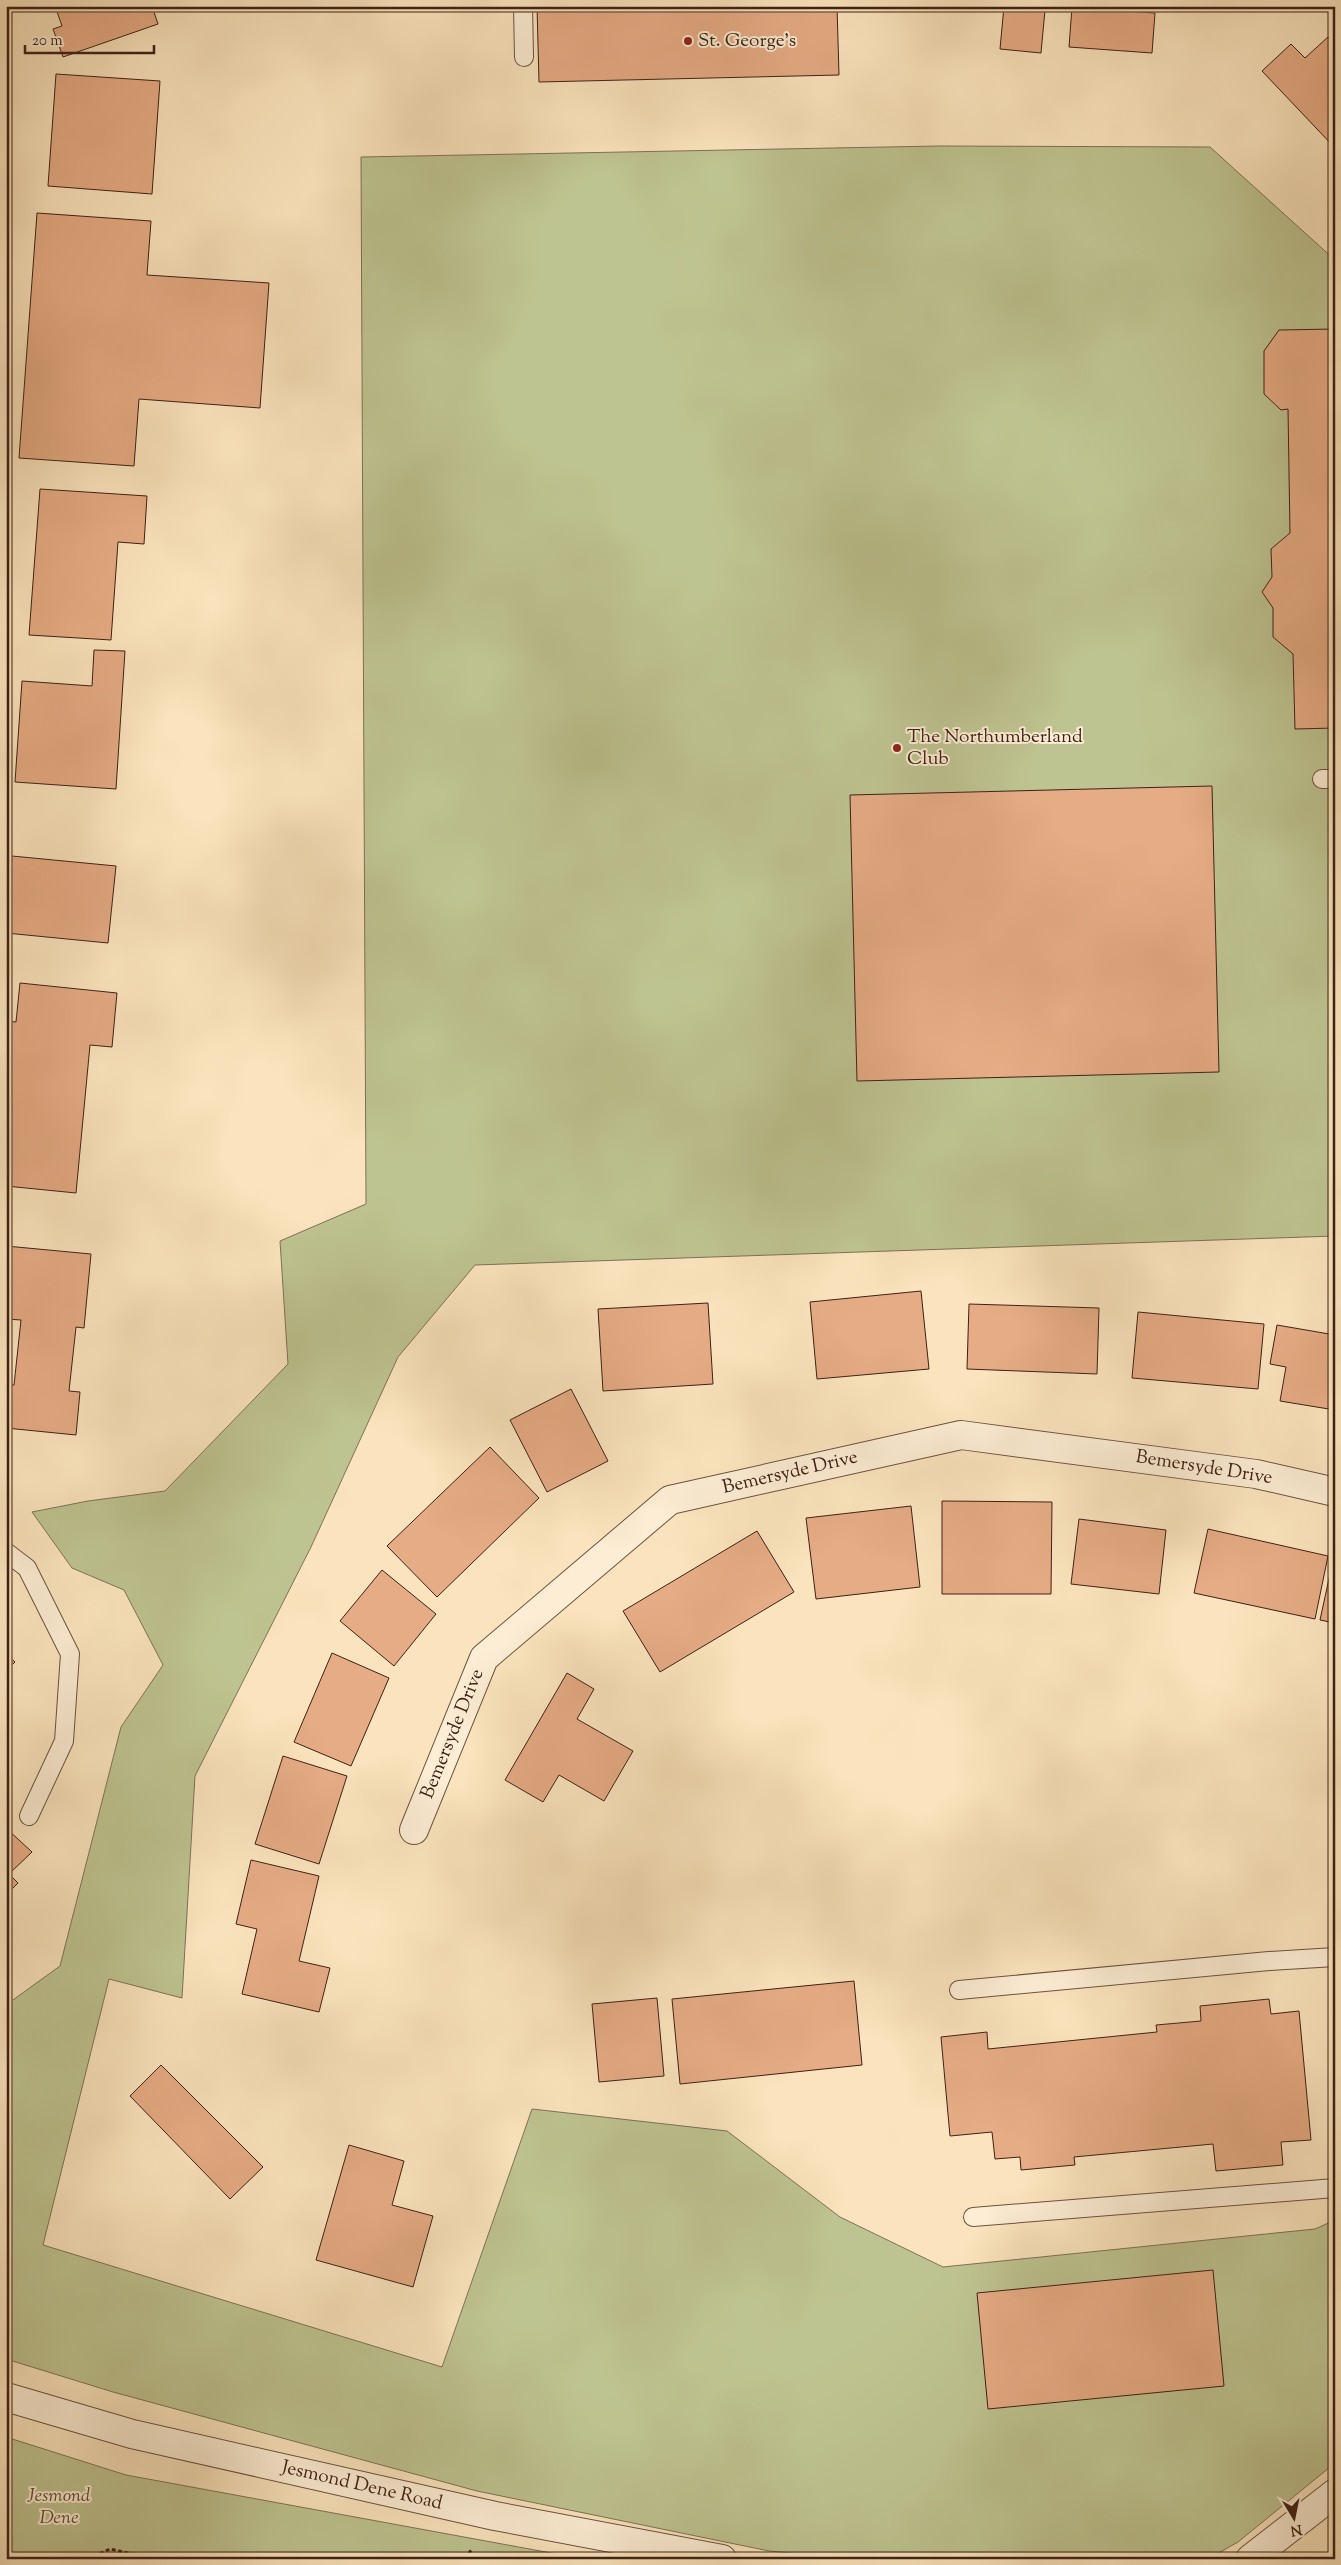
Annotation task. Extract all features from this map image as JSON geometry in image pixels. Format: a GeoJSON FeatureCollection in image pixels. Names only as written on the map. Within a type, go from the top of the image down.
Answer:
{"type":"FeatureCollection","features":[{"type":"Feature","properties":{"kind":"street","name":"Bemersyde Drive"},"geometry":{"type":"LineString","coordinates":[[414,1830],[484,1658],[670,1500],[962,1435],[1256,1474],[1335,1492]]}},
{"type":"Feature","properties":{"kind":"street","name":"Jesmond Dene Road"},"geometry":{"type":"LineString","coordinates":[[6,2397],[132,2434],[495,2516],[722,2559]]}},
{"type":"Feature","properties":{"kind":"street"},"geometry":{"type":"LineString","coordinates":[[1267,2554],[1335,2493]]}},
{"type":"Feature","properties":{"kind":"lane"},"geometry":{"type":"LineString","coordinates":[[523,6],[524,57]]}},
{"type":"Feature","properties":{"kind":"lane"},"geometry":{"type":"LineString","coordinates":[[6,1552],[27,1568],[70,1654],[64,1741],[29,1816]]}},
{"type":"Feature","properties":{"kind":"lane"},"geometry":{"type":"LineString","coordinates":[[960,1990],[1335,1956]]}},
{"type":"Feature","properties":{"kind":"lane"},"geometry":{"type":"LineString","coordinates":[[973,2217],[1335,2188]]}},
{"type":"Feature","properties":{"kind":"path"},"geometry":{"type":"LineString","coordinates":[[88,2559],[110,2549],[155,2559]]}},
{"type":"Feature","properties":{"kind":"green space","name":"The Northumberland Club"},"geometry":{"type":"Polygon","coordinates":[[[939,146],[1210,147],[1335,260],[1335,1236],[475,1265],[398,1357],[311,1547],[195,1776],[182,1998],[109,1979],[43,2245],[442,2367],[532,2109],[727,2131],[840,2217],[943,2267],[1315,2229],[1335,2220],[1335,2463],[1238,2542],[1208,2559],[856,2559],[769,2551],[477,2491],[113,2392],[6,2359],[6,2005],[60,1966],[121,1727],[163,1665],[124,1590],[72,1568],[32,1512],[88,1501],[165,1491],[288,1364],[280,1241],[366,1204],[361,157],[939,146]]]}},
{"type":"Feature","properties":{"kind":"green space","name":"Jesmond Dene"},"geometry":{"type":"Polygon","coordinates":[[[6,2437],[126,2475],[584,2559],[6,2559],[6,2437]]]}},
{"type":"Feature","properties":{"kind":"building"},"geometry":{"type":"Polygon","coordinates":[[[55,6],[152,6],[158,24],[63,57],[53,29],[62,26],[55,6]]]}},
{"type":"Feature","properties":{"kind":"building","name":"St. George's"},"geometry":{"type":"Polygon","coordinates":[[[537,6],[837,6],[839,75],[539,82],[537,6]]]}},
{"type":"Feature","properties":{"kind":"building"},"geometry":{"type":"Polygon","coordinates":[[[1004,6],[1045,10],[1041,53],[1000,49],[1004,6]]]}},
{"type":"Feature","properties":{"kind":"building"},"geometry":{"type":"Polygon","coordinates":[[[1072,7],[1155,13],[1152,53],[1069,47],[1072,7]]]}},
{"type":"Feature","properties":{"kind":"building"},"geometry":{"type":"Polygon","coordinates":[[[1328,37],[1335,44],[1335,148],[1262,71],[1291,44],[1305,58],[1328,37]]]}},
{"type":"Feature","properties":{"kind":"building"},"geometry":{"type":"Polygon","coordinates":[[[56,74],[160,81],[152,194],[48,186],[56,74]]]}},
{"type":"Feature","properties":{"kind":"building"},"geometry":{"type":"Polygon","coordinates":[[[37,213],[151,221],[147,275],[269,283],[260,408],[139,399],[134,466],[19,458],[37,213]]]}},
{"type":"Feature","properties":{"kind":"building"},"geometry":{"type":"Polygon","coordinates":[[[1335,329],[1335,728],[1295,729],[1293,654],[1273,637],[1273,608],[1262,592],[1272,577],[1271,549],[1290,533],[1288,409],[1281,410],[1264,394],[1264,351],[1279,330],[1335,329]]]}},
{"type":"Feature","properties":{"kind":"building"},"geometry":{"type":"Polygon","coordinates":[[[40,489],[147,496],[144,544],[118,542],[111,640],[29,635],[40,489]]]}},
{"type":"Feature","properties":{"kind":"building"},"geometry":{"type":"Polygon","coordinates":[[[94,650],[125,651],[116,789],[15,782],[22,681],[92,686],[94,650]]]}},
{"type":"Feature","properties":{"kind":"building"},"geometry":{"type":"Polygon","coordinates":[[[1212,786],[1219,1072],[857,1081],[850,795],[1212,786]]]}},
{"type":"Feature","properties":{"kind":"building"},"geometry":{"type":"Polygon","coordinates":[[[12,856],[116,866],[108,943],[6,933],[12,856]]]}},
{"type":"Feature","properties":{"kind":"building"},"geometry":{"type":"Polygon","coordinates":[[[20,983],[117,993],[112,1047],[90,1045],[76,1193],[6,1186],[6,1021],[16,1022],[20,983]]]}},
{"type":"Feature","properties":{"kind":"building"},"geometry":{"type":"Polygon","coordinates":[[[6,1246],[91,1254],[84,1328],[76,1327],[69,1391],[80,1392],[76,1435],[6,1428],[6,1385],[14,1385],[21,1320],[6,1319],[6,1246]]]}},
{"type":"Feature","properties":{"kind":"building"},"geometry":{"type":"Polygon","coordinates":[[[921,1291],[929,1369],[817,1379],[810,1302],[921,1291]]]}},
{"type":"Feature","properties":{"kind":"building"},"geometry":{"type":"Polygon","coordinates":[[[708,1303],[713,1384],[603,1391],[598,1309],[708,1303]]]}},
{"type":"Feature","properties":{"kind":"building"},"geometry":{"type":"Polygon","coordinates":[[[969,1304],[1099,1308],[1097,1374],[967,1369],[969,1304]]]}},
{"type":"Feature","properties":{"kind":"building"},"geometry":{"type":"Polygon","coordinates":[[[1138,1312],[1264,1324],[1258,1389],[1132,1378],[1138,1312]]]}},
{"type":"Feature","properties":{"kind":"building"},"geometry":{"type":"Polygon","coordinates":[[[1277,1325],[1335,1335],[1335,1410],[1280,1401],[1286,1367],[1270,1364],[1277,1325]]]}},
{"type":"Feature","properties":{"kind":"building"},"geometry":{"type":"Polygon","coordinates":[[[571,1389],[608,1461],[547,1492],[510,1420],[571,1389]]]}},
{"type":"Feature","properties":{"kind":"building"},"geometry":{"type":"Polygon","coordinates":[[[490,1447],[539,1498],[437,1597],[387,1546],[490,1447]]]}},
{"type":"Feature","properties":{"kind":"building"},"geometry":{"type":"Polygon","coordinates":[[[942,1501],[1052,1502],[1051,1594],[942,1594],[942,1501]]]}},
{"type":"Feature","properties":{"kind":"building"},"geometry":{"type":"Polygon","coordinates":[[[911,1506],[920,1587],[816,1599],[806,1518],[911,1506]]]}},
{"type":"Feature","properties":{"kind":"building"},"geometry":{"type":"Polygon","coordinates":[[[1079,1519],[1166,1530],[1159,1594],[1071,1584],[1079,1519]]]}},
{"type":"Feature","properties":{"kind":"building"},"geometry":{"type":"Polygon","coordinates":[[[1208,1529],[1328,1556],[1315,1619],[1194,1593],[1208,1529]]]}},
{"type":"Feature","properties":{"kind":"building"},"geometry":{"type":"Polygon","coordinates":[[[757,1531],[794,1592],[660,1672],[623,1611],[757,1531]]]}},
{"type":"Feature","properties":{"kind":"building"},"geometry":{"type":"Polygon","coordinates":[[[1335,1551],[1335,1623],[1320,1620],[1335,1551]]]}},
{"type":"Feature","properties":{"kind":"building"},"geometry":{"type":"Polygon","coordinates":[[[382,1570],[436,1614],[394,1666],[340,1621],[382,1570]]]}},
{"type":"Feature","properties":{"kind":"building"},"geometry":{"type":"Polygon","coordinates":[[[332,1653],[389,1678],[351,1766],[294,1742],[332,1653]]]}},
{"type":"Feature","properties":{"kind":"building"},"geometry":{"type":"Polygon","coordinates":[[[6,1654],[15,1662],[6,1671],[6,1654]]]}},
{"type":"Feature","properties":{"kind":"building"},"geometry":{"type":"Polygon","coordinates":[[[567,1673],[594,1689],[577,1719],[633,1751],[604,1801],[559,1775],[543,1802],[505,1780],[567,1673]]]}},
{"type":"Feature","properties":{"kind":"building"},"geometry":{"type":"Polygon","coordinates":[[[283,1756],[347,1776],[319,1864],[255,1844],[283,1756]]]}},
{"type":"Feature","properties":{"kind":"building"},"geometry":{"type":"Polygon","coordinates":[[[6,1828],[32,1852],[9,1874],[18,1883],[6,1895],[6,1828]]]}},
{"type":"Feature","properties":{"kind":"building"},"geometry":{"type":"Polygon","coordinates":[[[251,1860],[319,1876],[299,1961],[330,1968],[319,2012],[242,1994],[257,1929],[236,1924],[251,1860]]]}},
{"type":"Feature","properties":{"kind":"building"},"geometry":{"type":"Polygon","coordinates":[[[854,1981],[862,2065],[680,2084],[672,1999],[854,1981]]]}},
{"type":"Feature","properties":{"kind":"building"},"geometry":{"type":"Polygon","coordinates":[[[657,1998],[664,2076],[599,2082],[592,2004],[657,1998]]]}},
{"type":"Feature","properties":{"kind":"building"},"geometry":{"type":"Polygon","coordinates":[[[1269,1999],[1271,2014],[1299,2011],[1311,2140],[1281,2142],[1283,2165],[1216,2171],[1213,2144],[1074,2157],[1075,2165],[1021,2170],[1020,2157],[995,2159],[992,2132],[950,2136],[941,2037],[987,2032],[988,2049],[1157,2032],[1156,2025],[1201,2021],[1200,2006],[1269,1999]]]}},
{"type":"Feature","properties":{"kind":"building"},"geometry":{"type":"Polygon","coordinates":[[[161,2065],[263,2167],[230,2199],[130,2096],[161,2065]]]}},
{"type":"Feature","properties":{"kind":"building"},"geometry":{"type":"Polygon","coordinates":[[[349,2145],[404,2161],[392,2205],[433,2216],[413,2287],[316,2260],[349,2145]]]}},
{"type":"Feature","properties":{"kind":"building"},"geometry":{"type":"Polygon","coordinates":[[[1213,2270],[1224,2386],[988,2409],[977,2293],[1213,2270]]]}},
{"type":"Feature","properties":{"kind":"place","name":"St. George's"},"geometry":{"type":"Point","coordinates":[688,41]}},
{"type":"Feature","properties":{"kind":"place","name":"The Northumberland Club"},"geometry":{"type":"Point","coordinates":[897,748]}}]}
